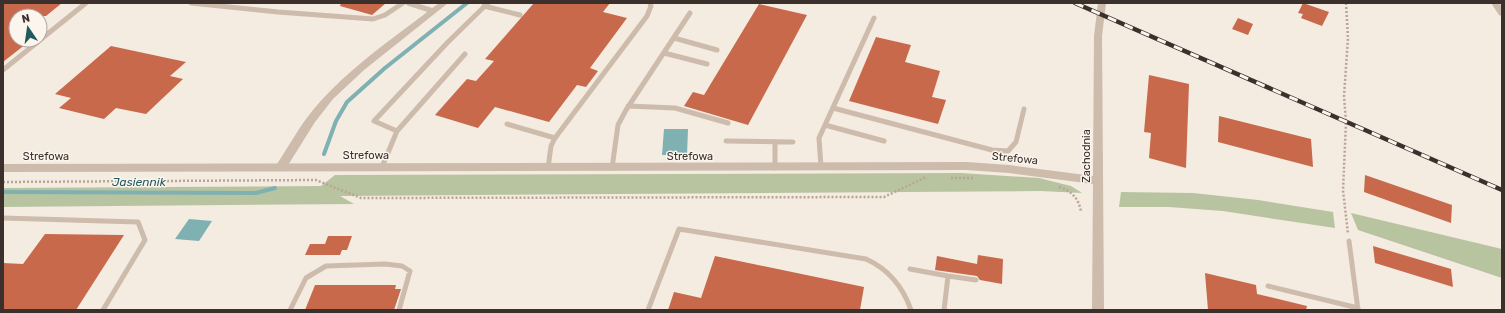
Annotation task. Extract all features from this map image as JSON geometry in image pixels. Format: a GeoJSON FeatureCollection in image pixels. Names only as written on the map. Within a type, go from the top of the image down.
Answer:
{"type":"FeatureCollection","features":[{"type":"Feature","properties":{"kind":"street"},"geometry":{"type":"LineString","coordinates":[[281,167],[316,113],[341,85],[366,63],[444,3]]}},
{"type":"Feature","properties":{"kind":"street","name":"Zachodnia"},"geometry":{"type":"LineString","coordinates":[[1098,310],[1098,36],[1102,3]]}},
{"type":"Feature","properties":{"kind":"street"},"geometry":{"type":"LineString","coordinates":[[1494,3],[1502,13]]}},
{"type":"Feature","properties":{"kind":"street","name":"Strefowa"},"geometry":{"type":"LineString","coordinates":[[3,168],[980,167],[1009,168],[1098,181]]}},
{"type":"Feature","properties":{"kind":"lane"},"geometry":{"type":"LineString","coordinates":[[48,34],[86,3]]}},
{"type":"Feature","properties":{"kind":"lane"},"geometry":{"type":"LineString","coordinates":[[191,3],[278,12],[374,19],[386,15],[403,3]]}},
{"type":"Feature","properties":{"kind":"lane"},"geometry":{"type":"LineString","coordinates":[[408,3],[433,11]]}},
{"type":"Feature","properties":{"kind":"lane"},"geometry":{"type":"LineString","coordinates":[[548,168],[551,146],[555,138],[647,16],[652,6],[650,3]]}},
{"type":"Feature","properties":{"kind":"lane"},"geometry":{"type":"LineString","coordinates":[[398,131],[374,122],[448,42],[486,5],[520,15]]}},
{"type":"Feature","properties":{"kind":"lane"},"geometry":{"type":"LineString","coordinates":[[612,168],[618,125],[628,106],[690,13]]}},
{"type":"Feature","properties":{"kind":"lane"},"geometry":{"type":"LineString","coordinates":[[821,167],[819,138],[874,18]]}},
{"type":"Feature","properties":{"kind":"lane"},"geometry":{"type":"LineString","coordinates":[[674,38],[717,50]]}},
{"type":"Feature","properties":{"kind":"lane"},"geometry":{"type":"LineString","coordinates":[[3,70],[30,48]]}},
{"type":"Feature","properties":{"kind":"lane"},"geometry":{"type":"LineString","coordinates":[[664,53],[707,64]]}},
{"type":"Feature","properties":{"kind":"lane"},"geometry":{"type":"LineString","coordinates":[[382,167],[398,131],[465,54]]}},
{"type":"Feature","properties":{"kind":"lane"},"geometry":{"type":"LineString","coordinates":[[628,106],[675,108],[728,123]]}},
{"type":"Feature","properties":{"kind":"lane"},"geometry":{"type":"LineString","coordinates":[[833,108],[992,150],[1008,151],[1016,142],[1024,109]]}},
{"type":"Feature","properties":{"kind":"lane"},"geometry":{"type":"LineString","coordinates":[[507,124],[555,138]]}},
{"type":"Feature","properties":{"kind":"lane"},"geometry":{"type":"LineString","coordinates":[[825,125],[884,141]]}},
{"type":"Feature","properties":{"kind":"lane"},"geometry":{"type":"LineString","coordinates":[[726,141],[793,142]]}},
{"type":"Feature","properties":{"kind":"lane"},"geometry":{"type":"LineString","coordinates":[[775,142],[775,168]]}},
{"type":"Feature","properties":{"kind":"lane"},"geometry":{"type":"LineString","coordinates":[[3,218],[138,222],[145,240],[103,310]]}},
{"type":"Feature","properties":{"kind":"lane"},"geometry":{"type":"LineString","coordinates":[[648,310],[679,229],[775,243],[866,259],[881,268],[894,280],[907,297],[910,310]]}},
{"type":"Feature","properties":{"kind":"lane"},"geometry":{"type":"LineString","coordinates":[[1268,286],[1358,309],[1349,240]]}},
{"type":"Feature","properties":{"kind":"lane"},"geometry":{"type":"LineString","coordinates":[[290,310],[302,284],[312,274],[326,266],[355,264],[402,266],[410,271],[399,310]]}},
{"type":"Feature","properties":{"kind":"lane"},"geometry":{"type":"LineString","coordinates":[[910,269],[976,280]]}},
{"type":"Feature","properties":{"kind":"lane"},"geometry":{"type":"LineString","coordinates":[[944,310],[948,276]]}},
{"type":"Feature","properties":{"kind":"path"},"geometry":{"type":"LineString","coordinates":[[1346,3],[1348,38],[1344,106],[1346,122],[1343,190],[1349,240]]}},
{"type":"Feature","properties":{"kind":"path"},"geometry":{"type":"LineString","coordinates":[[3,182],[316,180],[361,198],[884,197],[926,177],[934,177]]}},
{"type":"Feature","properties":{"kind":"path"},"geometry":{"type":"LineString","coordinates":[[949,178],[980,179]]}},
{"type":"Feature","properties":{"kind":"path"},"geometry":{"type":"LineString","coordinates":[[1057,187],[1068,190],[1074,195],[1078,200],[1081,212]]}},
{"type":"Feature","properties":{"kind":"green space"},"geometry":{"type":"Polygon","coordinates":[[[961,173],[1039,178],[1071,186],[1082,193],[1040,191],[340,196],[354,204],[3,207],[3,188],[321,186],[335,175],[961,173]]]}},
{"type":"Feature","properties":{"kind":"green space"},"geometry":{"type":"Polygon","coordinates":[[[1121,192],[1193,193],[1258,200],[1333,212],[1335,228],[1223,211],[1169,207],[1119,207],[1121,192]]]}},
{"type":"Feature","properties":{"kind":"green space"},"geometry":{"type":"Polygon","coordinates":[[[1351,213],[1502,249],[1502,278],[1358,230],[1351,213]]]}},
{"type":"Feature","properties":{"kind":"water"},"geometry":{"type":"Polygon","coordinates":[[[664,129],[688,129],[687,155],[662,155],[664,129]]]}},
{"type":"Feature","properties":{"kind":"water"},"geometry":{"type":"Polygon","coordinates":[[[189,219],[212,221],[199,241],[175,239],[189,219]]]}},
{"type":"Feature","properties":{"kind":"building"},"geometry":{"type":"Polygon","coordinates":[[[3,3],[62,3],[48,14],[48,8],[8,8],[8,48],[21,48],[3,62],[3,3]]]}},
{"type":"Feature","properties":{"kind":"building"},"geometry":{"type":"Polygon","coordinates":[[[341,3],[386,3],[372,15],[340,6],[341,3]]]}},
{"type":"Feature","properties":{"kind":"building"},"geometry":{"type":"Polygon","coordinates":[[[534,3],[610,3],[603,12],[627,18],[590,68],[598,71],[586,87],[577,85],[549,122],[495,107],[478,128],[435,115],[467,79],[476,81],[494,61],[485,59],[534,3]]]}},
{"type":"Feature","properties":{"kind":"building"},"geometry":{"type":"Polygon","coordinates":[[[1303,3],[1329,12],[1322,26],[1301,18],[1303,14],[1298,13],[1303,3]]]}},
{"type":"Feature","properties":{"kind":"building"},"geometry":{"type":"Polygon","coordinates":[[[759,4],[807,15],[748,125],[684,106],[693,92],[704,95],[759,4]]]}},
{"type":"Feature","properties":{"kind":"building"},"geometry":{"type":"Polygon","coordinates":[[[1238,18],[1253,24],[1248,35],[1232,29],[1238,18]]]}},
{"type":"Feature","properties":{"kind":"building"},"geometry":{"type":"Polygon","coordinates":[[[876,37],[911,45],[905,62],[940,71],[932,97],[946,100],[938,124],[849,101],[876,37]]]}},
{"type":"Feature","properties":{"kind":"building"},"geometry":{"type":"Polygon","coordinates":[[[111,46],[186,62],[170,76],[183,79],[146,114],[116,108],[104,119],[59,108],[71,98],[55,94],[111,46]]]}},
{"type":"Feature","properties":{"kind":"building"},"geometry":{"type":"Polygon","coordinates":[[[1149,75],[1189,84],[1186,168],[1149,158],[1151,133],[1144,132],[1149,75]]]}},
{"type":"Feature","properties":{"kind":"building"},"geometry":{"type":"Polygon","coordinates":[[[1219,116],[1311,139],[1313,167],[1218,142],[1219,116]]]}},
{"type":"Feature","properties":{"kind":"building"},"geometry":{"type":"Polygon","coordinates":[[[1365,175],[1452,205],[1451,223],[1364,192],[1365,175]]]}},
{"type":"Feature","properties":{"kind":"building"},"geometry":{"type":"Polygon","coordinates":[[[45,234],[124,235],[76,310],[3,310],[3,263],[23,264],[45,234]]]}},
{"type":"Feature","properties":{"kind":"building"},"geometry":{"type":"Polygon","coordinates":[[[328,236],[352,236],[347,250],[342,250],[340,255],[305,255],[310,244],[325,244],[328,236]]]}},
{"type":"Feature","properties":{"kind":"building"},"geometry":{"type":"Polygon","coordinates":[[[1373,246],[1451,269],[1453,287],[1375,263],[1373,246]]]}},
{"type":"Feature","properties":{"kind":"building"},"geometry":{"type":"Polygon","coordinates":[[[978,255],[1003,259],[1002,284],[980,280],[977,276],[935,270],[937,256],[977,264],[978,255]]]}},
{"type":"Feature","properties":{"kind":"building"},"geometry":{"type":"Polygon","coordinates":[[[715,256],[864,287],[860,310],[668,310],[674,292],[701,298],[715,256]]]}},
{"type":"Feature","properties":{"kind":"building"},"geometry":{"type":"Polygon","coordinates":[[[1205,273],[1256,285],[1257,294],[1307,306],[1306,310],[1208,310],[1205,273]]]}},
{"type":"Feature","properties":{"kind":"building"},"geometry":{"type":"Polygon","coordinates":[[[315,285],[396,285],[395,289],[401,289],[394,310],[305,310],[315,285]]]}},
{"type":"Feature","properties":{"kind":"waterway","name":"Jasiennik"},"geometry":{"type":"LineString","coordinates":[[324,154],[336,121],[347,102],[385,68],[467,3]]}},
{"type":"Feature","properties":{"kind":"waterway","name":"Jasiennik"},"geometry":{"type":"LineString","coordinates":[[3,192],[256,193],[275,188]]}},
{"type":"Feature","properties":{"kind":"railway"},"geometry":{"type":"LineString","coordinates":[[1075,3],[1502,190]]}}]}
